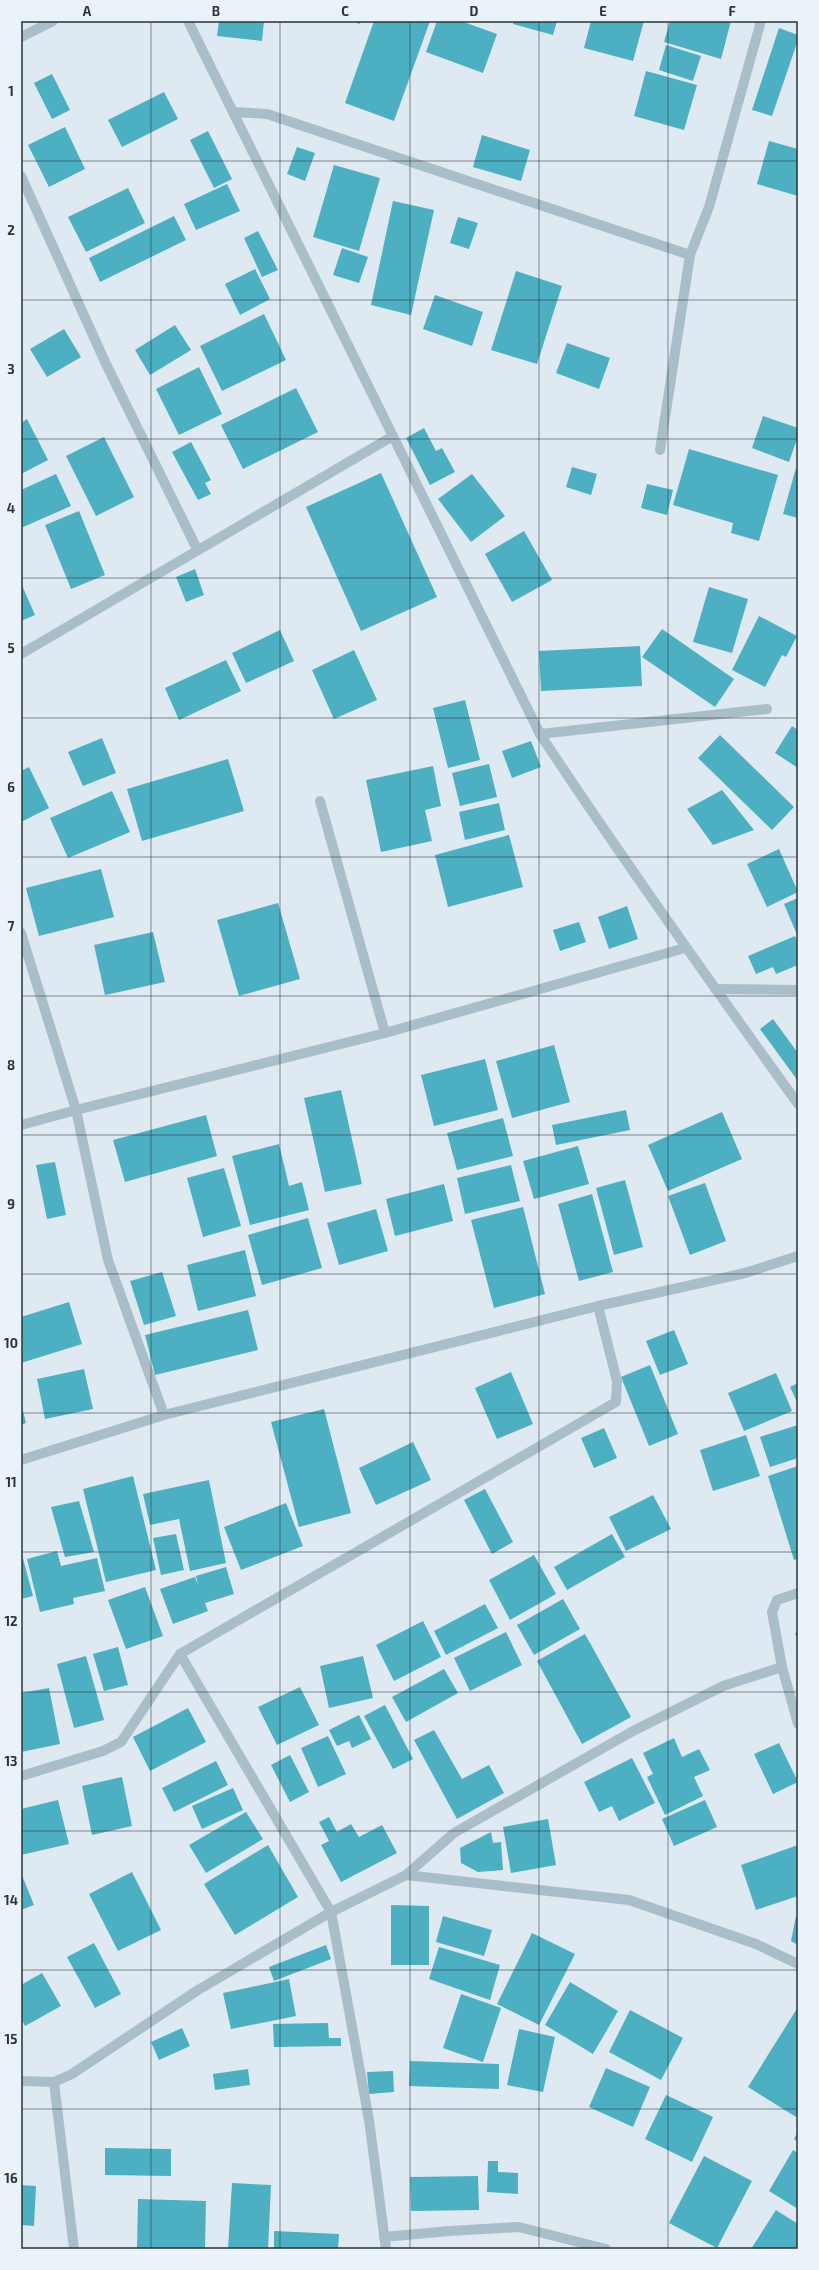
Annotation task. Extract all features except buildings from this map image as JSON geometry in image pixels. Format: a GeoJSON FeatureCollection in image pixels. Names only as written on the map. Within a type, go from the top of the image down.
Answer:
{"type":"FeatureCollection","features":[{"type":"Feature","properties":{"kind":"street"},"geometry":{"type":"LineString","coordinates":[[21,37],[54,21]]}},
{"type":"Feature","properties":{"kind":"street"},"geometry":{"type":"LineString","coordinates":[[188,21],[540,734],[610,841],[684,948],[715,988],[798,1104]]}},
{"type":"Feature","properties":{"kind":"street"},"geometry":{"type":"LineString","coordinates":[[660,450],[690,255],[709,207],[761,21]]}},
{"type":"Feature","properties":{"kind":"street"},"geometry":{"type":"LineString","coordinates":[[234,112],[267,114],[690,255]]}},
{"type":"Feature","properties":{"kind":"street"},"geometry":{"type":"LineString","coordinates":[[21,176],[106,364],[197,549]]}},
{"type":"Feature","properties":{"kind":"street"},"geometry":{"type":"LineString","coordinates":[[21,654],[197,549],[393,436]]}},
{"type":"Feature","properties":{"kind":"street"},"geometry":{"type":"LineString","coordinates":[[540,734],[767,709]]}},
{"type":"Feature","properties":{"kind":"street"},"geometry":{"type":"LineString","coordinates":[[320,801],[385,1033]]}},
{"type":"Feature","properties":{"kind":"street"},"geometry":{"type":"LineString","coordinates":[[21,933],[76,1110],[108,1260],[164,1415]]}},
{"type":"Feature","properties":{"kind":"street"},"geometry":{"type":"LineString","coordinates":[[21,1125],[385,1033],[684,948]]}},
{"type":"Feature","properties":{"kind":"street"},"geometry":{"type":"LineString","coordinates":[[715,988],[798,990]]}},
{"type":"Feature","properties":{"kind":"street"},"geometry":{"type":"LineString","coordinates":[[21,1460],[164,1415],[598,1306],[745,1274],[798,1256]]}},
{"type":"Feature","properties":{"kind":"street"},"geometry":{"type":"LineString","coordinates":[[21,1776],[102,1751],[121,1742],[180,1654],[616,1402],[617,1381],[598,1306]]}},
{"type":"Feature","properties":{"kind":"street"},"geometry":{"type":"LineString","coordinates":[[798,1593],[777,1600],[772,1612],[782,1667],[798,1724]]}},
{"type":"Feature","properties":{"kind":"street"},"geometry":{"type":"LineString","coordinates":[[180,1654],[331,1912],[369,2120],[386,2249]]}},
{"type":"Feature","properties":{"kind":"street"},"geometry":{"type":"LineString","coordinates":[[21,2081],[54,2082],[72,2074],[198,1990],[331,1912],[406,1875],[454,1833],[633,1732],[723,1686],[782,1667]]}},
{"type":"Feature","properties":{"kind":"street"},"geometry":{"type":"LineString","coordinates":[[406,1875],[630,1900],[756,1944],[798,1964]]}},
{"type":"Feature","properties":{"kind":"street"},"geometry":{"type":"LineString","coordinates":[[54,2082],[74,2249]]}},
{"type":"Feature","properties":{"kind":"street"},"geometry":{"type":"LineString","coordinates":[[384,2237],[449,2230],[519,2227],[606,2249]]}}]}
